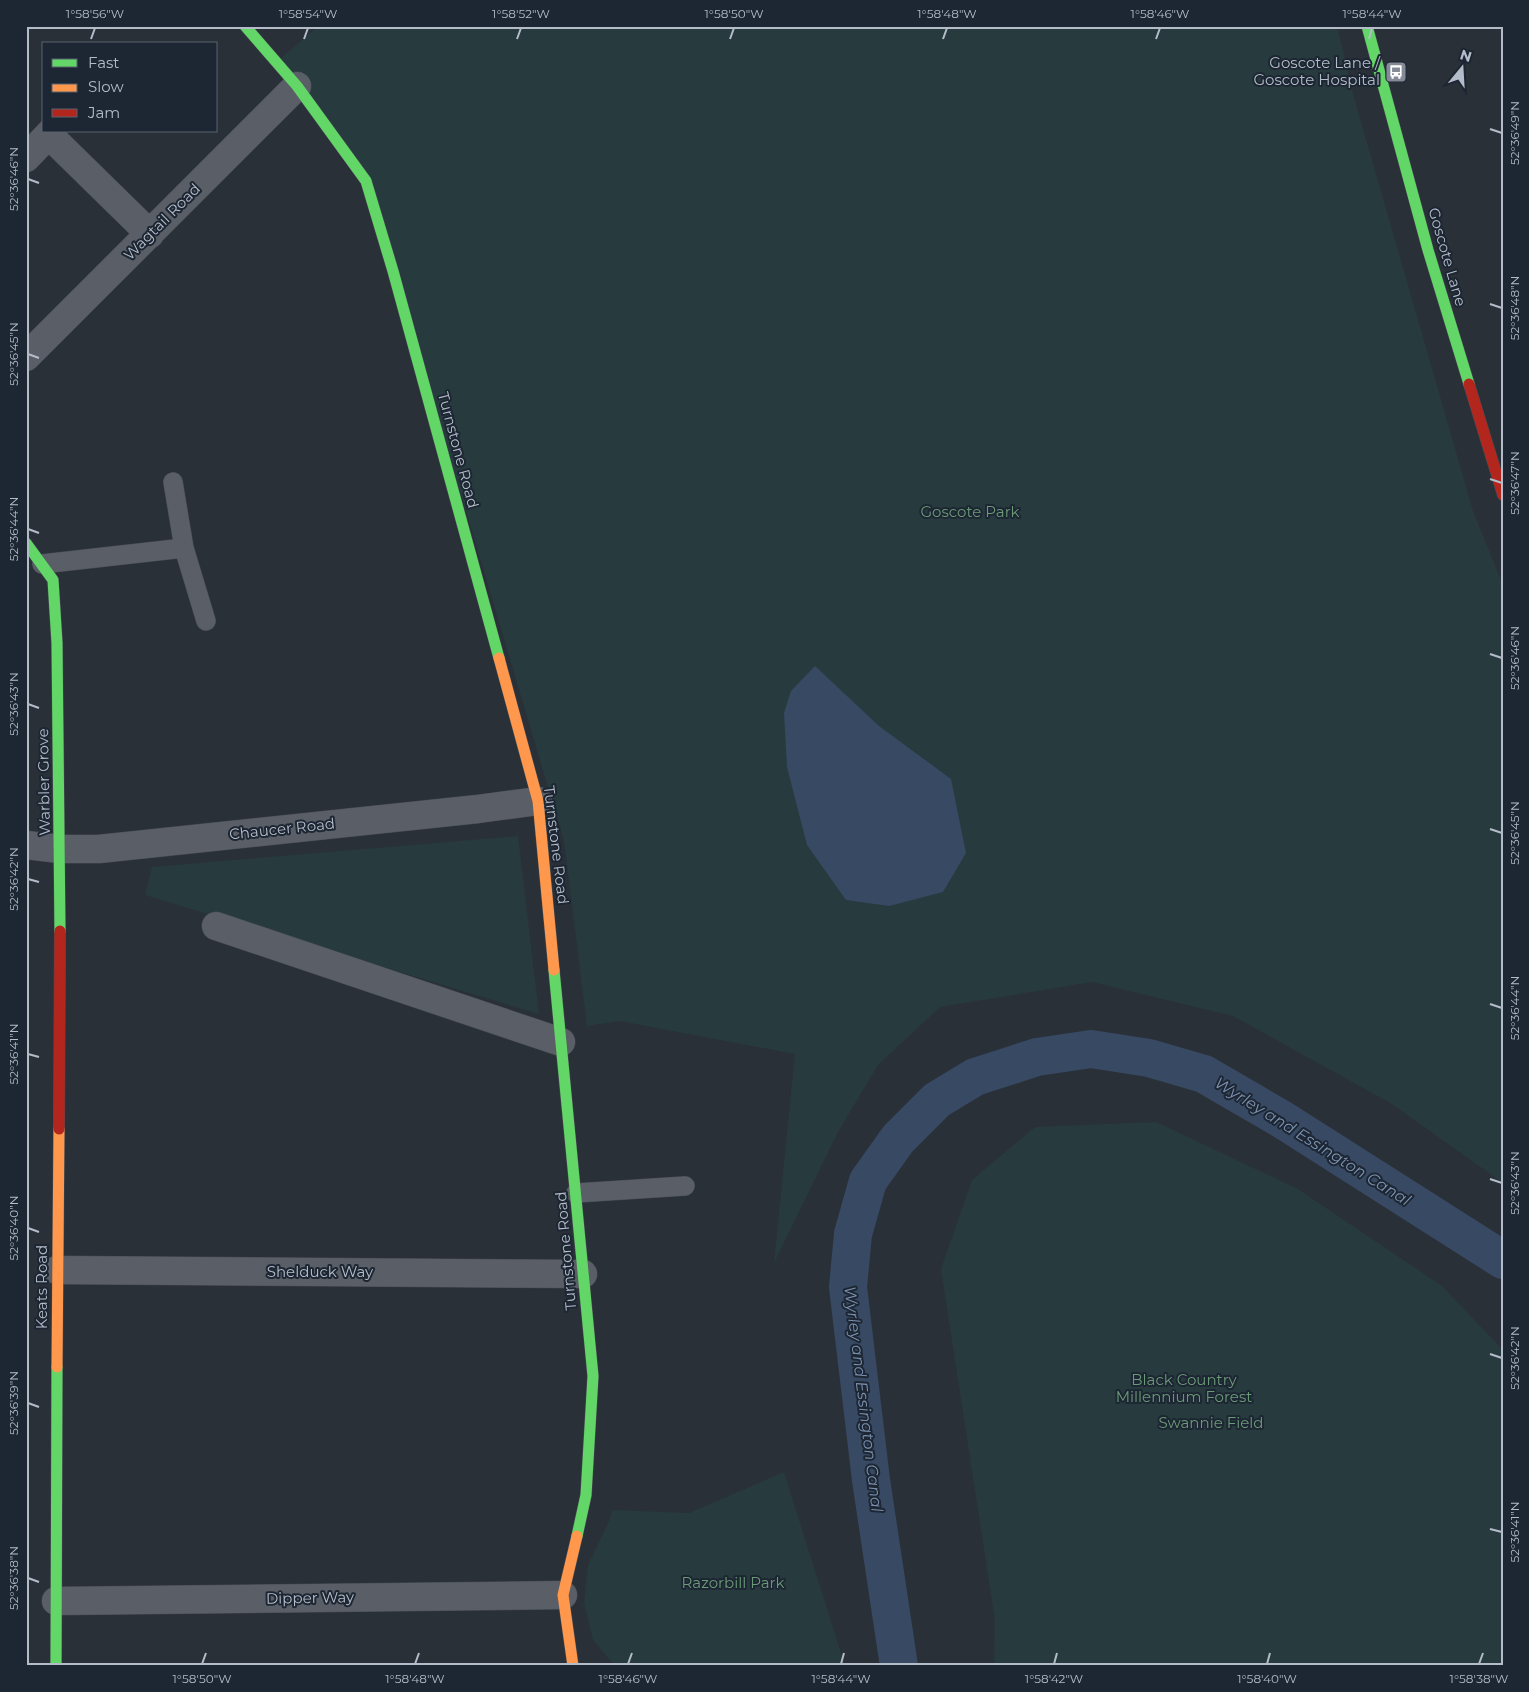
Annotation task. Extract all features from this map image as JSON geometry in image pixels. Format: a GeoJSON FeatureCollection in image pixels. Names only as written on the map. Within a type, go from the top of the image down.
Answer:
{"type":"FeatureCollection","features":[{"type":"Feature","properties":{"kind":"street","name":"Turnstone Road"},"geometry":{"type":"LineString","coordinates":[[245,26],[297,86],[366,181],[396,281],[538,801],[593,1376],[586,1494],[563,1595],[573,1666]]}},
{"type":"Feature","properties":{"kind":"street","name":"Goscote Lane"},"geometry":{"type":"LineString","coordinates":[[1367,26],[1428,250],[1503,495]]}},
{"type":"Feature","properties":{"kind":"street","name":"Wagtail Road"},"geometry":{"type":"LineString","coordinates":[[26,357],[297,86]]}},
{"type":"Feature","properties":{"kind":"street"},"geometry":{"type":"LineString","coordinates":[[26,158],[51,133],[150,234]]}},
{"type":"Feature","properties":{"kind":"street","name":"Warbler Grove"},"geometry":{"type":"LineString","coordinates":[[26,543],[54,580],[57,643],[60,849]]}},
{"type":"Feature","properties":{"kind":"street","name":"Chaucer Road"},"geometry":{"type":"LineString","coordinates":[[26,845],[60,849],[99,849],[538,801]]}},
{"type":"Feature","properties":{"kind":"street","name":"Keats Road"},"geometry":{"type":"LineString","coordinates":[[56,1666],[60,849]]}},
{"type":"Feature","properties":{"kind":"street"},"geometry":{"type":"LineString","coordinates":[[216,926],[561,1042]]}},
{"type":"Feature","properties":{"kind":"street","name":"Shelduck Way"},"geometry":{"type":"LineString","coordinates":[[57,1270],[583,1274]]}},
{"type":"Feature","properties":{"kind":"street","name":"Dipper Way"},"geometry":{"type":"LineString","coordinates":[[56,1600],[563,1595]]}},
{"type":"Feature","properties":{"kind":"lane"},"geometry":{"type":"LineString","coordinates":[[173,482],[184,548],[206,621]]}},
{"type":"Feature","properties":{"kind":"lane"},"geometry":{"type":"LineString","coordinates":[[42,564],[184,548]]}},
{"type":"Feature","properties":{"kind":"lane"},"geometry":{"type":"LineString","coordinates":[[576,1193],[685,1186]]}},
{"type":"Feature","properties":{"kind":"green space","name":"Goscote Park"},"geometry":{"type":"Polygon","coordinates":[[[318,26],[1337,26],[1355,101],[1473,511],[1503,585],[1503,1183],[1392,1104],[1233,1016],[1092,982],[940,1007],[878,1065],[838,1132],[774,1263],[795,1054],[620,1021],[587,1026],[564,841],[368,181],[279,60],[318,26]]]}},
{"type":"Feature","properties":{"kind":"green space"},"geometry":{"type":"Polygon","coordinates":[[[518,836],[539,1014],[145,895],[152,867],[518,836]]]}},
{"type":"Feature","properties":{"kind":"green space","name":"Swannie Field"},"geometry":{"type":"Polygon","coordinates":[[[1156,1122],[1298,1189],[1442,1286],[1503,1350],[1503,1666],[994,1666],[995,1620],[941,1269],[972,1180],[1035,1127],[1156,1122]]]}},
{"type":"Feature","properties":{"kind":"green space","name":"Razorbill Park"},"geometry":{"type":"Polygon","coordinates":[[[784,1472],[845,1666],[615,1666],[593,1640],[584,1603],[588,1565],[610,1519],[612,1510],[689,1513],[784,1472]]]}},
{"type":"Feature","properties":{"kind":"water"},"geometry":{"type":"Polygon","coordinates":[[[815,666],[879,726],[951,779],[966,853],[943,892],[889,906],[846,900],[807,845],[787,767],[784,713],[791,691],[815,666]]]}},
{"type":"Feature","properties":{"kind":"waterway","name":"Wyrley and Essington Canal"},"geometry":{"type":"LineString","coordinates":[[899,1666],[871,1480],[848,1287],[853,1234],[868,1181],[898,1139],[937,1100],[975,1077],[1037,1057],[1091,1049],[1149,1058],[1204,1074],[1283,1120],[1503,1260]]}},
{"type":"Feature","properties":{"kind":"traffic: fast"},"geometry":{"type":"LineString","coordinates":[[245,26],[297,86],[366,181],[393,271],[499,658]]}},
{"type":"Feature","properties":{"kind":"traffic: fast"},"geometry":{"type":"LineString","coordinates":[[1367,26],[1428,250],[1469,384]]}},
{"type":"Feature","properties":{"kind":"traffic: fast"},"geometry":{"type":"LineString","coordinates":[[26,543],[53,580],[57,643],[60,931]]}},
{"type":"Feature","properties":{"kind":"traffic: fast"},"geometry":{"type":"LineString","coordinates":[[554,970],[593,1376],[586,1495],[577,1536]]}},
{"type":"Feature","properties":{"kind":"traffic: fast"},"geometry":{"type":"LineString","coordinates":[[56,1666],[57,1367]]}},
{"type":"Feature","properties":{"kind":"traffic: slow"},"geometry":{"type":"LineString","coordinates":[[499,658],[538,801],[554,970]]}},
{"type":"Feature","properties":{"kind":"traffic: slow"},"geometry":{"type":"LineString","coordinates":[[57,1367],[59,1129]]}},
{"type":"Feature","properties":{"kind":"traffic: slow"},"geometry":{"type":"LineString","coordinates":[[573,1666],[563,1595],[577,1536]]}},
{"type":"Feature","properties":{"kind":"traffic: jam"},"geometry":{"type":"LineString","coordinates":[[1469,384],[1503,495]]}},
{"type":"Feature","properties":{"kind":"traffic: jam"},"geometry":{"type":"LineString","coordinates":[[59,1129],[60,931]]}},
{"type":"Feature","properties":{"kind":"place","name":"Goscote Lane / Goscote Hospital"},"geometry":{"type":"Point","coordinates":[1396,72]}},
{"type":"Feature","properties":{"kind":"park label","name":"Black Country Millennium Forest"},"geometry":{"type":"Point","coordinates":[1184,1388]}}]}
